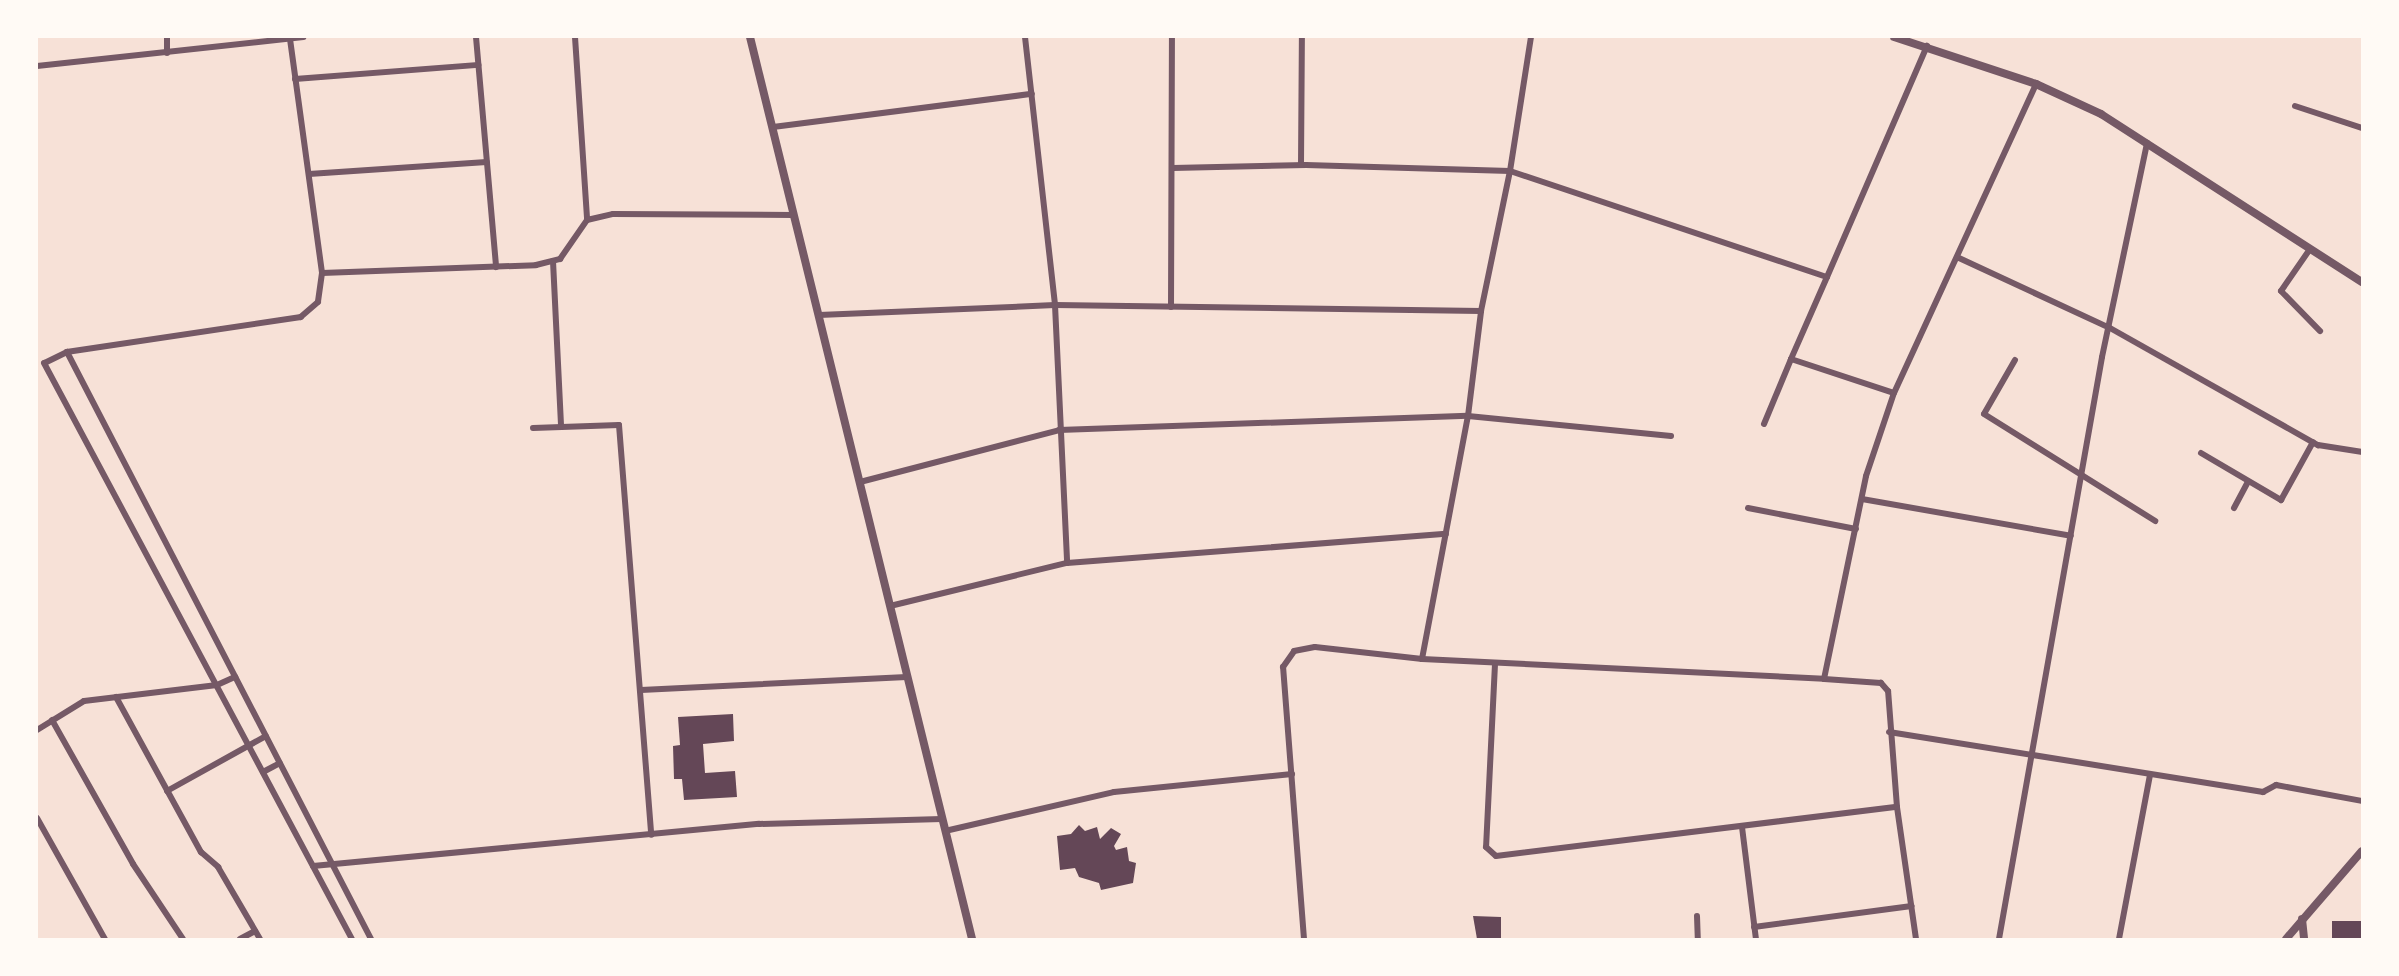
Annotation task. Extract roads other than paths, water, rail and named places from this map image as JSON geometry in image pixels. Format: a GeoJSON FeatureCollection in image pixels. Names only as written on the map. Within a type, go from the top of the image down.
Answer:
{"type":"FeatureCollection","features":[{"type":"Feature","properties":{"kind":"street"},"geometry":{"type":"LineString","coordinates":[[167,37],[167,53]]}},
{"type":"Feature","properties":{"kind":"street"},"geometry":{"type":"LineString","coordinates":[[37,66],[303,37]]}},
{"type":"Feature","properties":{"kind":"street"},"geometry":{"type":"LineString","coordinates":[[476,37],[496,267]]}},
{"type":"Feature","properties":{"kind":"street"},"geometry":{"type":"LineString","coordinates":[[323,273],[496,267],[560,259],[587,220],[575,37]]}},
{"type":"Feature","properties":{"kind":"street"},"geometry":{"type":"LineString","coordinates":[[750,37],[972,939]]}},
{"type":"Feature","properties":{"kind":"street"},"geometry":{"type":"LineString","coordinates":[[1025,37],[1055,305],[1067,563]]}},
{"type":"Feature","properties":{"kind":"street"},"geometry":{"type":"LineString","coordinates":[[1171,307],[1172,37]]}},
{"type":"Feature","properties":{"kind":"street"},"geometry":{"type":"LineString","coordinates":[[1301,165],[1302,37]]}},
{"type":"Feature","properties":{"kind":"street"},"geometry":{"type":"LineString","coordinates":[[1422,659],[1468,416],[1481,311],[1510,171],[1531,37]]}},
{"type":"Feature","properties":{"kind":"street"},"geometry":{"type":"LineString","coordinates":[[1894,37],[2036,84],[2101,114],[2362,282]]}},
{"type":"Feature","properties":{"kind":"street"},"geometry":{"type":"LineString","coordinates":[[290,39],[323,273],[318,302],[301,317],[67,352],[44,363],[352,939]]}},
{"type":"Feature","properties":{"kind":"street"},"geometry":{"type":"LineString","coordinates":[[1764,424],[1927,46]]}},
{"type":"Feature","properties":{"kind":"street"},"geometry":{"type":"LineString","coordinates":[[295,79],[478,65]]}},
{"type":"Feature","properties":{"kind":"street"},"geometry":{"type":"LineString","coordinates":[[1824,679],[1862,499],[1894,393],[1959,258],[2036,84]]}},
{"type":"Feature","properties":{"kind":"street"},"geometry":{"type":"LineString","coordinates":[[773,127],[1032,94]]}},
{"type":"Feature","properties":{"kind":"street"},"geometry":{"type":"LineString","coordinates":[[2295,106],[2362,128]]}},
{"type":"Feature","properties":{"kind":"street"},"geometry":{"type":"LineString","coordinates":[[1999,939],[2109,328],[2147,143]]}},
{"type":"Feature","properties":{"kind":"street"},"geometry":{"type":"LineString","coordinates":[[309,174],[487,162]]}},
{"type":"Feature","properties":{"kind":"street"},"geometry":{"type":"LineString","coordinates":[[1173,168],[1301,165],[1510,171],[1827,276]]}},
{"type":"Feature","properties":{"kind":"street"},"geometry":{"type":"LineString","coordinates":[[587,220],[613,214],[793,215]]}},
{"type":"Feature","properties":{"kind":"street"},"geometry":{"type":"LineString","coordinates":[[2309,249],[2281,291],[2320,331]]}},
{"type":"Feature","properties":{"kind":"street"},"geometry":{"type":"LineString","coordinates":[[1959,258],[2109,328],[2313,442],[2362,452]]}},
{"type":"Feature","properties":{"kind":"street"},"geometry":{"type":"LineString","coordinates":[[553,261],[561,427]]}},
{"type":"Feature","properties":{"kind":"street"},"geometry":{"type":"LineString","coordinates":[[819,315],[1055,305],[1481,311]]}},
{"type":"Feature","properties":{"kind":"street"},"geometry":{"type":"LineString","coordinates":[[67,352],[371,939]]}},
{"type":"Feature","properties":{"kind":"street"},"geometry":{"type":"LineString","coordinates":[[1791,359],[1894,393]]}},
{"type":"Feature","properties":{"kind":"street"},"geometry":{"type":"LineString","coordinates":[[2015,360],[1984,414],[2155,522]]}},
{"type":"Feature","properties":{"kind":"street"},"geometry":{"type":"LineString","coordinates":[[860,482],[1059,430],[1468,416],[1671,436]]}},
{"type":"Feature","properties":{"kind":"street"},"geometry":{"type":"LineString","coordinates":[[533,428],[619,425],[652,835]]}},
{"type":"Feature","properties":{"kind":"street"},"geometry":{"type":"LineString","coordinates":[[2201,453],[2281,500],[2313,442]]}},
{"type":"Feature","properties":{"kind":"street"},"geometry":{"type":"LineString","coordinates":[[2234,508],[2249,482]]}},
{"type":"Feature","properties":{"kind":"street"},"geometry":{"type":"LineString","coordinates":[[1862,499],[2071,536]]}},
{"type":"Feature","properties":{"kind":"street"},"geometry":{"type":"LineString","coordinates":[[1748,508],[1856,529]]}},
{"type":"Feature","properties":{"kind":"street"},"geometry":{"type":"LineString","coordinates":[[890,606],[1067,563],[1446,534]]}},
{"type":"Feature","properties":{"kind":"street"},"geometry":{"type":"LineString","coordinates":[[1304,939],[1283,667],[1294,651],[1315,647],[1495,664],[1824,679],[1885,686],[1897,807],[1916,939]]}},
{"type":"Feature","properties":{"kind":"street"},"geometry":{"type":"LineString","coordinates":[[1495,664],[1486,847],[1490,853],[1502,856],[1897,807]]}},
{"type":"Feature","properties":{"kind":"street"},"geometry":{"type":"LineString","coordinates":[[37,730],[84,701],[216,685],[235,677]]}},
{"type":"Feature","properties":{"kind":"street"},"geometry":{"type":"LineString","coordinates":[[641,690],[766,681],[907,677]]}},
{"type":"Feature","properties":{"kind":"street"},"geometry":{"type":"LineString","coordinates":[[116,697],[201,852],[218,867],[260,939]]}},
{"type":"Feature","properties":{"kind":"street"},"geometry":{"type":"LineString","coordinates":[[52,720],[133,864],[183,939]]}},
{"type":"Feature","properties":{"kind":"street"},"geometry":{"type":"LineString","coordinates":[[1889,732],[2263,792],[2276,785],[2362,801]]}},
{"type":"Feature","properties":{"kind":"street"},"geometry":{"type":"LineString","coordinates":[[167,791],[266,736]]}},
{"type":"Feature","properties":{"kind":"street"},"geometry":{"type":"LineString","coordinates":[[263,772],[280,763]]}},
{"type":"Feature","properties":{"kind":"street"},"geometry":{"type":"LineString","coordinates":[[945,831],[1114,792],[1292,774]]}},
{"type":"Feature","properties":{"kind":"street"},"geometry":{"type":"LineString","coordinates":[[2119,939],[2150,775]]}},
{"type":"Feature","properties":{"kind":"street"},"geometry":{"type":"LineString","coordinates":[[37,818],[104,939]]}},
{"type":"Feature","properties":{"kind":"street"},"geometry":{"type":"LineString","coordinates":[[313,866],[759,824],[942,818]]}},
{"type":"Feature","properties":{"kind":"street"},"geometry":{"type":"LineString","coordinates":[[1742,827],[1756,939]]}},
{"type":"Feature","properties":{"kind":"street"},"geometry":{"type":"LineString","coordinates":[[2286,939],[2362,851]]}},
{"type":"Feature","properties":{"kind":"street"},"geometry":{"type":"LineString","coordinates":[[1754,927],[1912,906]]}},
{"type":"Feature","properties":{"kind":"street"},"geometry":{"type":"LineString","coordinates":[[1697,916],[1698,939]]}},
{"type":"Feature","properties":{"kind":"street"},"geometry":{"type":"LineString","coordinates":[[2302,919],[2304,939]]}},
{"type":"Feature","properties":{"kind":"street"},"geometry":{"type":"LineString","coordinates":[[240,939],[255,931]]}}]}
